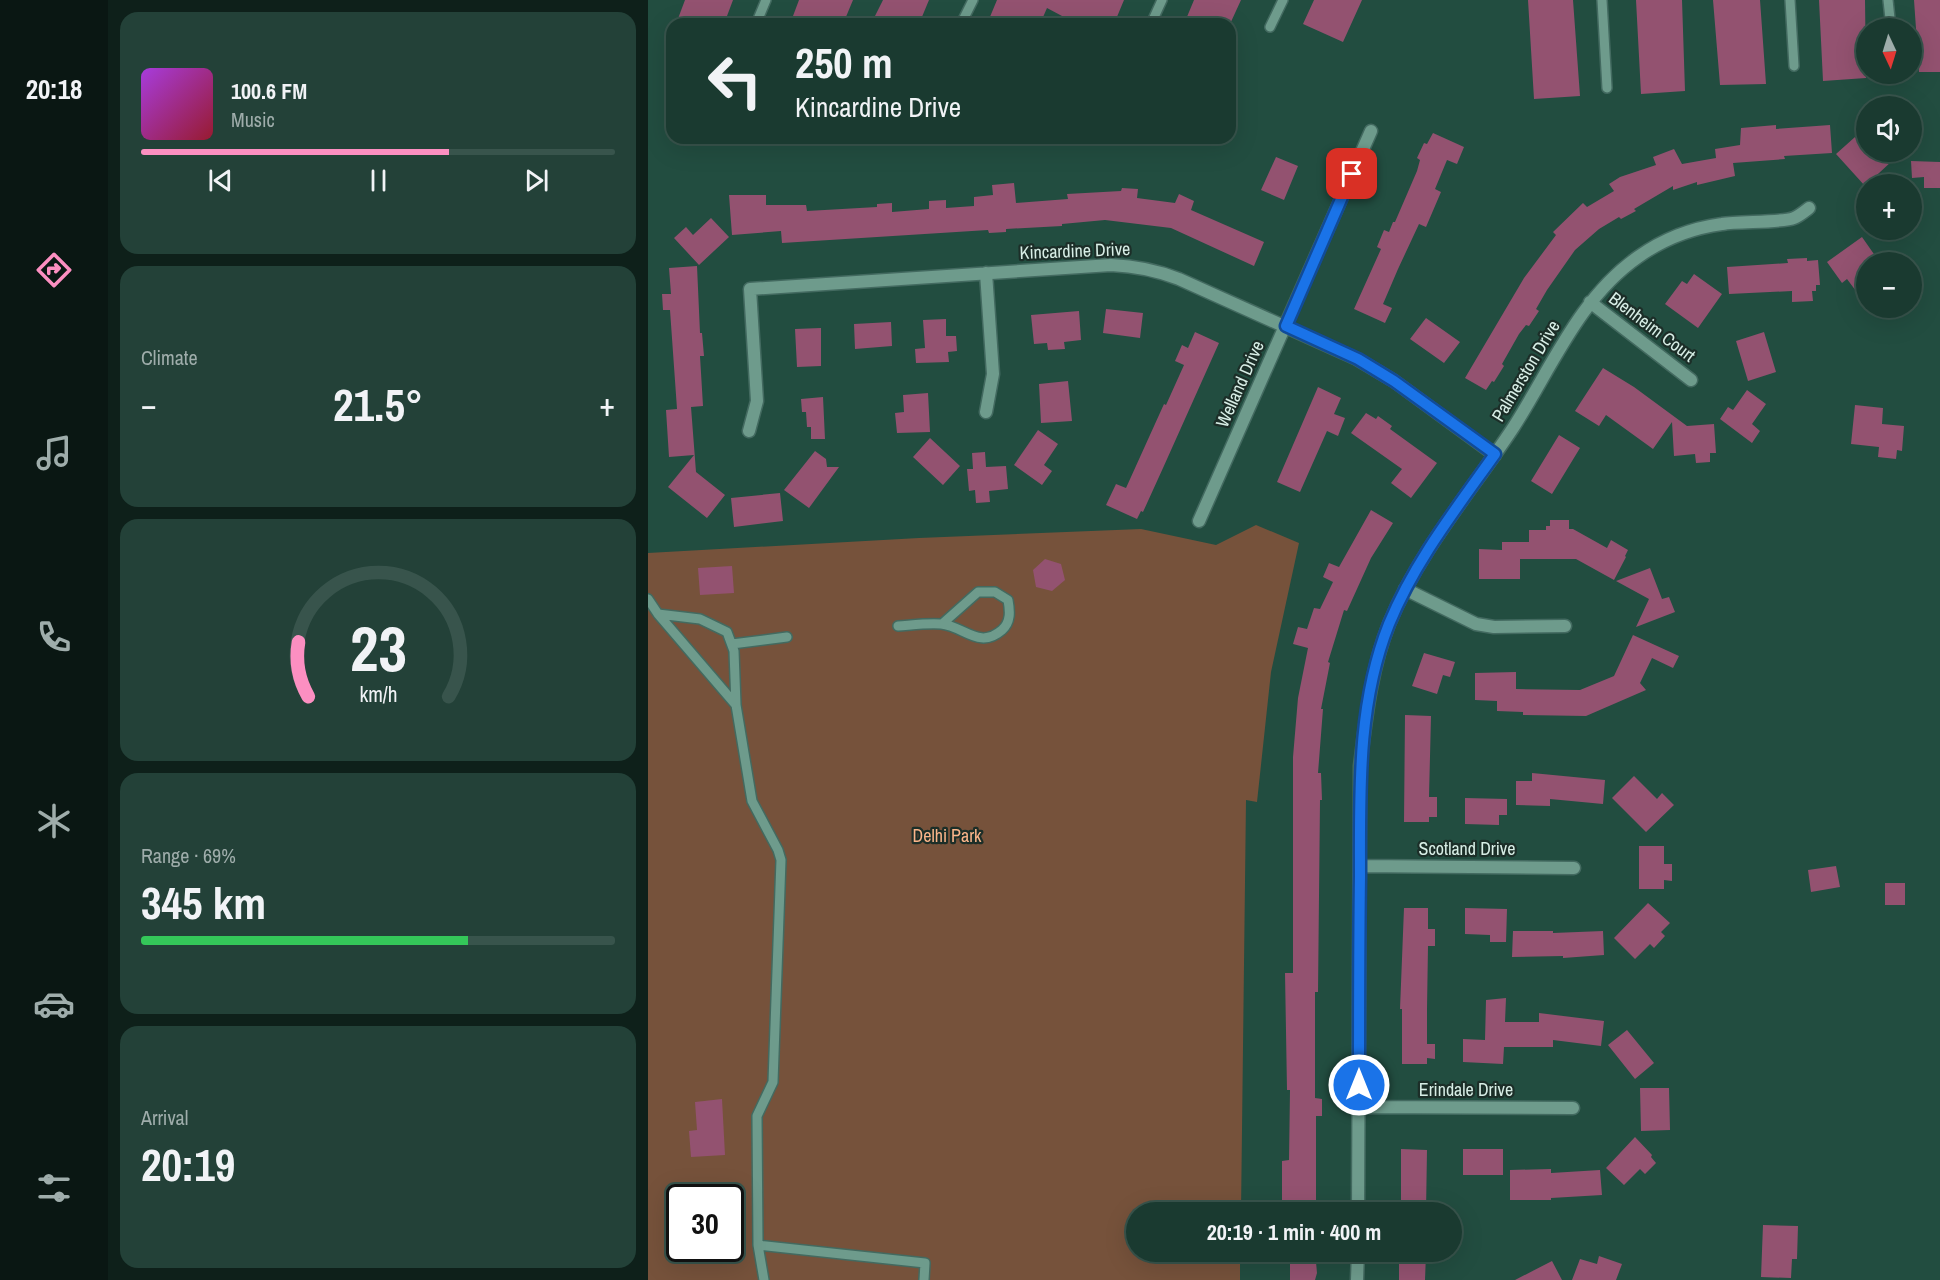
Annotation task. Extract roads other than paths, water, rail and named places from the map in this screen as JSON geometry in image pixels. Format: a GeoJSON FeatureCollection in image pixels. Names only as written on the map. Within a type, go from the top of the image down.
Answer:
{"type":"FeatureCollection","features":[{"type":"Feature","properties":{"kind":"street","name":"Welland Drive"},"geometry":{"type":"LineString","coordinates":[[1199,521],[1371,130]]}},
{"type":"Feature","properties":{"kind":"street","name":"Palmerston Drive"},"geometry":{"type":"LineString","coordinates":[[1358,1202],[1360,766],[1368,697],[1388,626],[1428,548],[1495,454],[1590,302],[1620,270],[1667,240],[1690,231],[1721,224],[1793,219],[1809,208]]}},
{"type":"Feature","properties":{"kind":"street","name":"Kincardine Drive"},"geometry":{"type":"LineString","coordinates":[[749,431],[757,401],[750,289],[1111,265],[1134,266],[1179,279],[1358,359],[1394,381],[1495,454]]}},
{"type":"Feature","properties":{"kind":"street"},"geometry":{"type":"LineString","coordinates":[[986,273],[993,375],[986,412]]}},
{"type":"Feature","properties":{"kind":"street","name":"Blenheim Court"},"geometry":{"type":"LineString","coordinates":[[1590,302],[1691,380]]}},
{"type":"Feature","properties":{"kind":"street"},"geometry":{"type":"LineString","coordinates":[[1405,589],[1476,624],[1494,627],[1565,626]]}},
{"type":"Feature","properties":{"kind":"street","name":"Scotland Drive"},"geometry":{"type":"LineString","coordinates":[[1360,866],[1574,868]]}},
{"type":"Feature","properties":{"kind":"street","name":"Erindale Drive"},"geometry":{"type":"LineString","coordinates":[[1358,1107],[1573,1108]]}},
{"type":"Feature","properties":{"kind":"street"},"geometry":{"type":"LineString","coordinates":[[1358,1262],[1358,1280]]}},
{"type":"Feature","properties":{"kind":"lane"},"geometry":{"type":"LineString","coordinates":[[758,18],[766,0]]}},
{"type":"Feature","properties":{"kind":"lane"},"geometry":{"type":"LineString","coordinates":[[964,18],[973,0]]}},
{"type":"Feature","properties":{"kind":"lane"},"geometry":{"type":"LineString","coordinates":[[1154,18],[1162,0]]}},
{"type":"Feature","properties":{"kind":"lane"},"geometry":{"type":"LineString","coordinates":[[1270,27],[1283,0]]}},
{"type":"Feature","properties":{"kind":"lane"},"geometry":{"type":"LineString","coordinates":[[1602,0],[1607,88]]}},
{"type":"Feature","properties":{"kind":"lane"},"geometry":{"type":"LineString","coordinates":[[1790,0],[1794,66]]}},
{"type":"Feature","properties":{"kind":"lane"},"geometry":{"type":"LineString","coordinates":[[1888,0],[1890,18]]}},
{"type":"Feature","properties":{"kind":"lane"},"geometry":{"type":"LineString","coordinates":[[898,626],[942,624],[978,639],[994,637],[1006,627],[1010,613],[1008,600],[995,592],[978,592],[942,624]]}},
{"type":"Feature","properties":{"kind":"lane"},"geometry":{"type":"LineString","coordinates":[[648,599],[658,614],[736,705]]}},
{"type":"Feature","properties":{"kind":"lane"},"geometry":{"type":"LineString","coordinates":[[658,614],[700,620],[727,632],[734,651],[736,705],[752,801],[781,860],[773,1082],[757,1116],[758,1245],[764,1280]]}},
{"type":"Feature","properties":{"kind":"lane"},"geometry":{"type":"LineString","coordinates":[[732,644],[787,637]]}},
{"type":"Feature","properties":{"kind":"lane"},"geometry":{"type":"LineString","coordinates":[[758,1245],[925,1263],[924,1280]]}},
{"type":"Feature","properties":{"kind":"park label","name":"Delhi Park"},"geometry":{"type":"Point","coordinates":[947,836]}}]}
